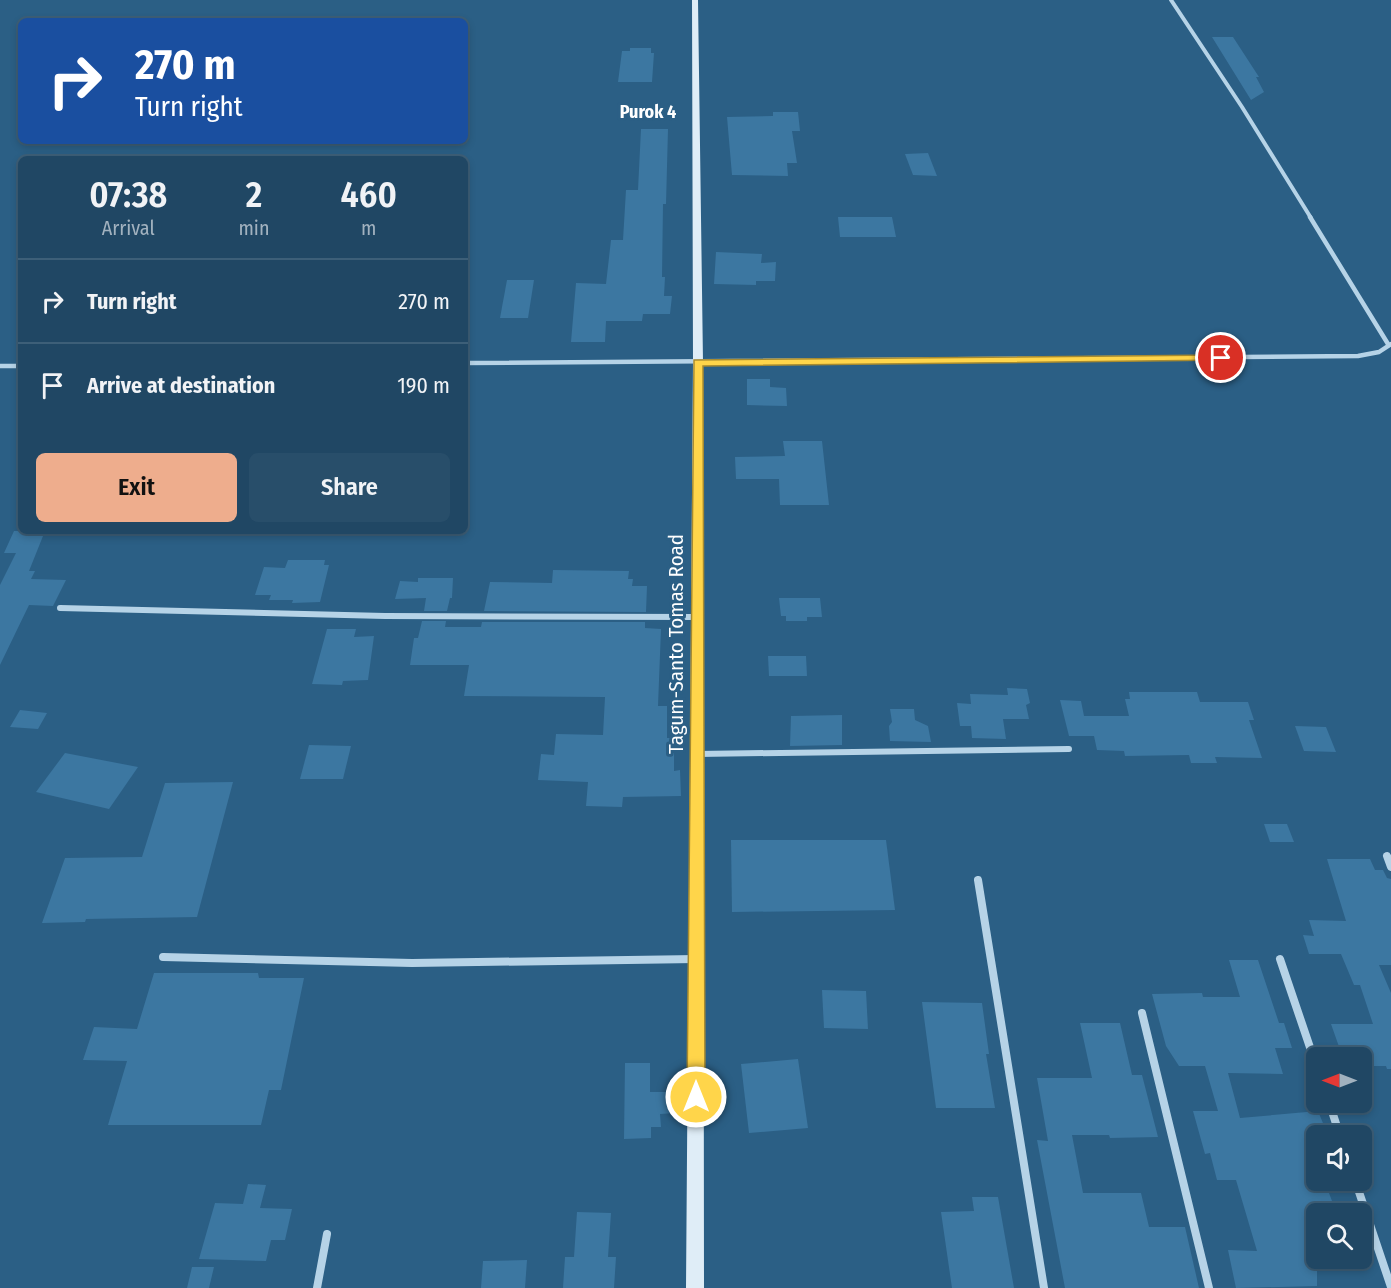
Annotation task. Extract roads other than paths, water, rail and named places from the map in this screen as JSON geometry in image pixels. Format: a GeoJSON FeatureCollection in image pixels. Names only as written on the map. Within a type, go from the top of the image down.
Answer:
{"type":"FeatureCollection","features":[{"type":"Feature","properties":{"kind":"main road","name":"Tagum-Santo Tomas Road"},"geometry":{"type":"LineString","coordinates":[[695,0],[698,362],[695,1288]]}},
{"type":"Feature","properties":{"kind":"street"},"geometry":{"type":"LineString","coordinates":[[468,363],[1358,356],[1385,350],[1390,344],[1242,107],[1171,0]]}},
{"type":"Feature","properties":{"kind":"street"},"geometry":{"type":"LineString","coordinates":[[0,366],[18,366]]}},
{"type":"Feature","properties":{"kind":"street"},"geometry":{"type":"LineString","coordinates":[[60,608],[374,616],[697,617]]}},
{"type":"Feature","properties":{"kind":"street"},"geometry":{"type":"LineString","coordinates":[[697,754],[1069,749]]}},
{"type":"Feature","properties":{"kind":"street"},"geometry":{"type":"LineString","coordinates":[[1387,856],[1391,867]]}},
{"type":"Feature","properties":{"kind":"street"},"geometry":{"type":"LineString","coordinates":[[978,880],[1044,1288]]}},
{"type":"Feature","properties":{"kind":"street"},"geometry":{"type":"LineString","coordinates":[[163,957],[412,963],[696,959]]}},
{"type":"Feature","properties":{"kind":"street"},"geometry":{"type":"LineString","coordinates":[[1280,959],[1310,1047]]}},
{"type":"Feature","properties":{"kind":"street"},"geometry":{"type":"LineString","coordinates":[[1142,1012],[1209,1288]]}},
{"type":"Feature","properties":{"kind":"street"},"geometry":{"type":"LineString","coordinates":[[1359,1191],[1391,1287]]}},
{"type":"Feature","properties":{"kind":"street"},"geometry":{"type":"LineString","coordinates":[[317,1288],[327,1234]]}},
{"type":"Feature","properties":{"kind":"district","name":"Purok 4"},"geometry":{"type":"Point","coordinates":[648,112]}}]}
